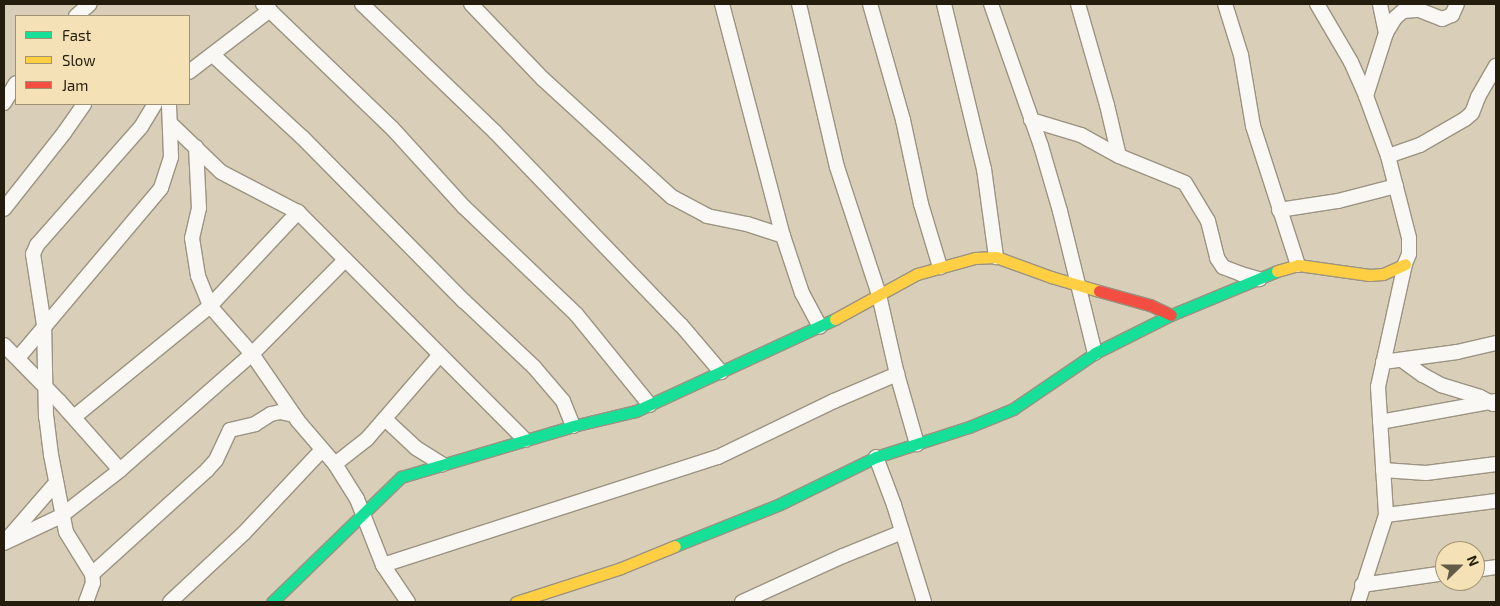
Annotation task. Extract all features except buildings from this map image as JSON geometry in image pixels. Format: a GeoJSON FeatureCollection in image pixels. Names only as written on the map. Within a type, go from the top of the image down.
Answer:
{"type":"FeatureCollection","features":[{"type":"Feature","properties":{"kind":"street"},"geometry":{"type":"LineString","coordinates":[[77,15],[90,4]]}},
{"type":"Feature","properties":{"kind":"street"},"geometry":{"type":"LineString","coordinates":[[362,4],[495,132],[681,324],[721,372]]}},
{"type":"Feature","properties":{"kind":"street"},"geometry":{"type":"LineString","coordinates":[[470,4],[543,79],[672,197],[707,216],[746,224],[783,236]]}},
{"type":"Feature","properties":{"kind":"street"},"geometry":{"type":"LineString","coordinates":[[722,4],[783,236],[802,293],[820,327]]}},
{"type":"Feature","properties":{"kind":"street"},"geometry":{"type":"LineString","coordinates":[[799,4],[837,167],[879,295],[897,374],[917,444]]}},
{"type":"Feature","properties":{"kind":"street"},"geometry":{"type":"LineString","coordinates":[[870,4],[903,120],[921,204],[940,268]]}},
{"type":"Feature","properties":{"kind":"street"},"geometry":{"type":"LineString","coordinates":[[944,4],[984,169],[996,257]]}},
{"type":"Feature","properties":{"kind":"street"},"geometry":{"type":"LineString","coordinates":[[991,4],[1057,202],[1095,353]]}},
{"type":"Feature","properties":{"kind":"street"},"geometry":{"type":"LineString","coordinates":[[1078,4],[1107,105],[1119,156]]}},
{"type":"Feature","properties":{"kind":"street"},"geometry":{"type":"LineString","coordinates":[[1225,4],[1241,55],[1252,126],[1298,265]]}},
{"type":"Feature","properties":{"kind":"street"},"geometry":{"type":"LineString","coordinates":[[1317,4],[1351,62],[1366,96],[1388,156],[1409,238],[1409,254],[1405,264],[1378,387],[1386,515],[1362,584],[1358,602]]}},
{"type":"Feature","properties":{"kind":"street"},"geometry":{"type":"LineString","coordinates":[[1380,4],[1386,33]]}},
{"type":"Feature","properties":{"kind":"street"},"geometry":{"type":"LineString","coordinates":[[1366,96],[1386,33],[1395,18],[1403,11],[1419,10],[1442,19],[1452,15],[1457,4]]}},
{"type":"Feature","properties":{"kind":"street"},"geometry":{"type":"LineString","coordinates":[[190,71],[213,55],[266,7],[392,128],[464,207],[576,314],[650,405]]}},
{"type":"Feature","properties":{"kind":"street"},"geometry":{"type":"LineString","coordinates":[[213,55],[302,137],[464,300],[534,367],[563,401],[573,426]]}},
{"type":"Feature","properties":{"kind":"street"},"geometry":{"type":"LineString","coordinates":[[1388,156],[1420,145],[1466,119],[1472,113],[1496,66]]}},
{"type":"Feature","properties":{"kind":"street"},"geometry":{"type":"LineString","coordinates":[[4,103],[15,85]]}},
{"type":"Feature","properties":{"kind":"street"},"geometry":{"type":"LineString","coordinates":[[4,209],[64,133],[83,105]]}},
{"type":"Feature","properties":{"kind":"street"},"geometry":{"type":"LineString","coordinates":[[86,602],[93,583],[92,574],[66,532],[61,516],[46,417],[44,325],[33,254],[37,245],[50,233],[141,127],[154,105]]}},
{"type":"Feature","properties":{"kind":"street"},"geometry":{"type":"LineString","coordinates":[[18,358],[161,188],[171,157],[169,105]]}},
{"type":"Feature","properties":{"kind":"street"},"geometry":{"type":"LineString","coordinates":[[1031,120],[1080,135],[1119,156],[1184,182],[1208,221],[1217,258],[1224,267],[1259,279]]}},
{"type":"Feature","properties":{"kind":"street"},"geometry":{"type":"LineString","coordinates":[[171,124],[221,172],[298,212],[439,356],[525,440]]}},
{"type":"Feature","properties":{"kind":"street"},"geometry":{"type":"LineString","coordinates":[[196,147],[199,208],[192,238],[198,276],[210,306],[252,354],[294,415],[335,464],[357,498],[383,565],[408,602]]}},
{"type":"Feature","properties":{"kind":"street"},"geometry":{"type":"LineString","coordinates":[[1279,210],[1338,201],[1396,186]]}},
{"type":"Feature","properties":{"kind":"street"},"geometry":{"type":"LineString","coordinates":[[74,417],[210,306],[298,212]]}},
{"type":"Feature","properties":{"kind":"street"},"geometry":{"type":"LineString","coordinates":[[272,602],[401,477],[573,426],[636,411],[820,327],[917,274],[975,258],[996,257],[1079,286],[1150,305],[1171,314]]}},
{"type":"Feature","properties":{"kind":"street"},"geometry":{"type":"LineString","coordinates":[[5,542],[61,516],[120,470],[252,354],[345,260]]}},
{"type":"Feature","properties":{"kind":"street"},"geometry":{"type":"LineString","coordinates":[[516,602],[630,565],[780,504],[876,457],[969,427],[1013,409],[1095,353],[1171,314],[1259,279],[1298,265],[1369,276],[1383,274],[1405,264]]}},
{"type":"Feature","properties":{"kind":"street"},"geometry":{"type":"LineString","coordinates":[[1383,362],[1496,343]]}},
{"type":"Feature","properties":{"kind":"street"},"geometry":{"type":"LineString","coordinates":[[4,345],[74,417],[120,470]]}},
{"type":"Feature","properties":{"kind":"street"},"geometry":{"type":"LineString","coordinates":[[335,464],[367,440],[439,356]]}},
{"type":"Feature","properties":{"kind":"street"},"geometry":{"type":"LineString","coordinates":[[1402,360],[1441,385],[1480,396],[1495,403]]}},
{"type":"Feature","properties":{"kind":"street"},"geometry":{"type":"LineString","coordinates":[[383,565],[700,463],[897,374]]}},
{"type":"Feature","properties":{"kind":"street"},"geometry":{"type":"LineString","coordinates":[[1380,422],[1495,403]]}},
{"type":"Feature","properties":{"kind":"street"},"geometry":{"type":"LineString","coordinates":[[92,574],[207,470],[216,460],[230,430],[255,424],[271,414],[280,412],[294,415]]}},
{"type":"Feature","properties":{"kind":"street"},"geometry":{"type":"LineString","coordinates":[[385,419],[416,448],[442,464]]}},
{"type":"Feature","properties":{"kind":"street"},"geometry":{"type":"LineString","coordinates":[[170,602],[244,533],[322,450]]}},
{"type":"Feature","properties":{"kind":"street"},"geometry":{"type":"LineString","coordinates":[[876,457],[884,476],[924,602]]}},
{"type":"Feature","properties":{"kind":"street"},"geometry":{"type":"LineString","coordinates":[[1383,470],[1426,473],[1496,464]]}},
{"type":"Feature","properties":{"kind":"street"},"geometry":{"type":"LineString","coordinates":[[5,542],[56,483]]}},
{"type":"Feature","properties":{"kind":"street"},"geometry":{"type":"LineString","coordinates":[[1386,515],[1496,501]]}},
{"type":"Feature","properties":{"kind":"street"},"geometry":{"type":"LineString","coordinates":[[742,602],[842,556],[902,532]]}},
{"type":"Feature","properties":{"kind":"street"},"geometry":{"type":"LineString","coordinates":[[1362,584],[1435,574]]}},
{"type":"Feature","properties":{"kind":"traffic: fast"},"geometry":{"type":"LineString","coordinates":[[675,546],[780,504],[876,457],[969,427],[1013,409],[1095,353],[1171,315],[1277,271]]}},
{"type":"Feature","properties":{"kind":"traffic: fast"},"geometry":{"type":"LineString","coordinates":[[272,602],[401,477],[573,426],[636,411],[835,319]]}},
{"type":"Feature","properties":{"kind":"traffic: slow"},"geometry":{"type":"LineString","coordinates":[[835,319],[917,274],[975,258],[996,257],[1051,277],[1099,291]]}},
{"type":"Feature","properties":{"kind":"traffic: slow"},"geometry":{"type":"LineString","coordinates":[[1277,271],[1298,265],[1369,275],[1383,274],[1405,264]]}},
{"type":"Feature","properties":{"kind":"traffic: slow"},"geometry":{"type":"LineString","coordinates":[[516,602],[621,568],[675,546]]}},
{"type":"Feature","properties":{"kind":"traffic: jam"},"geometry":{"type":"LineString","coordinates":[[1099,291],[1150,305],[1171,315]]}}]}
